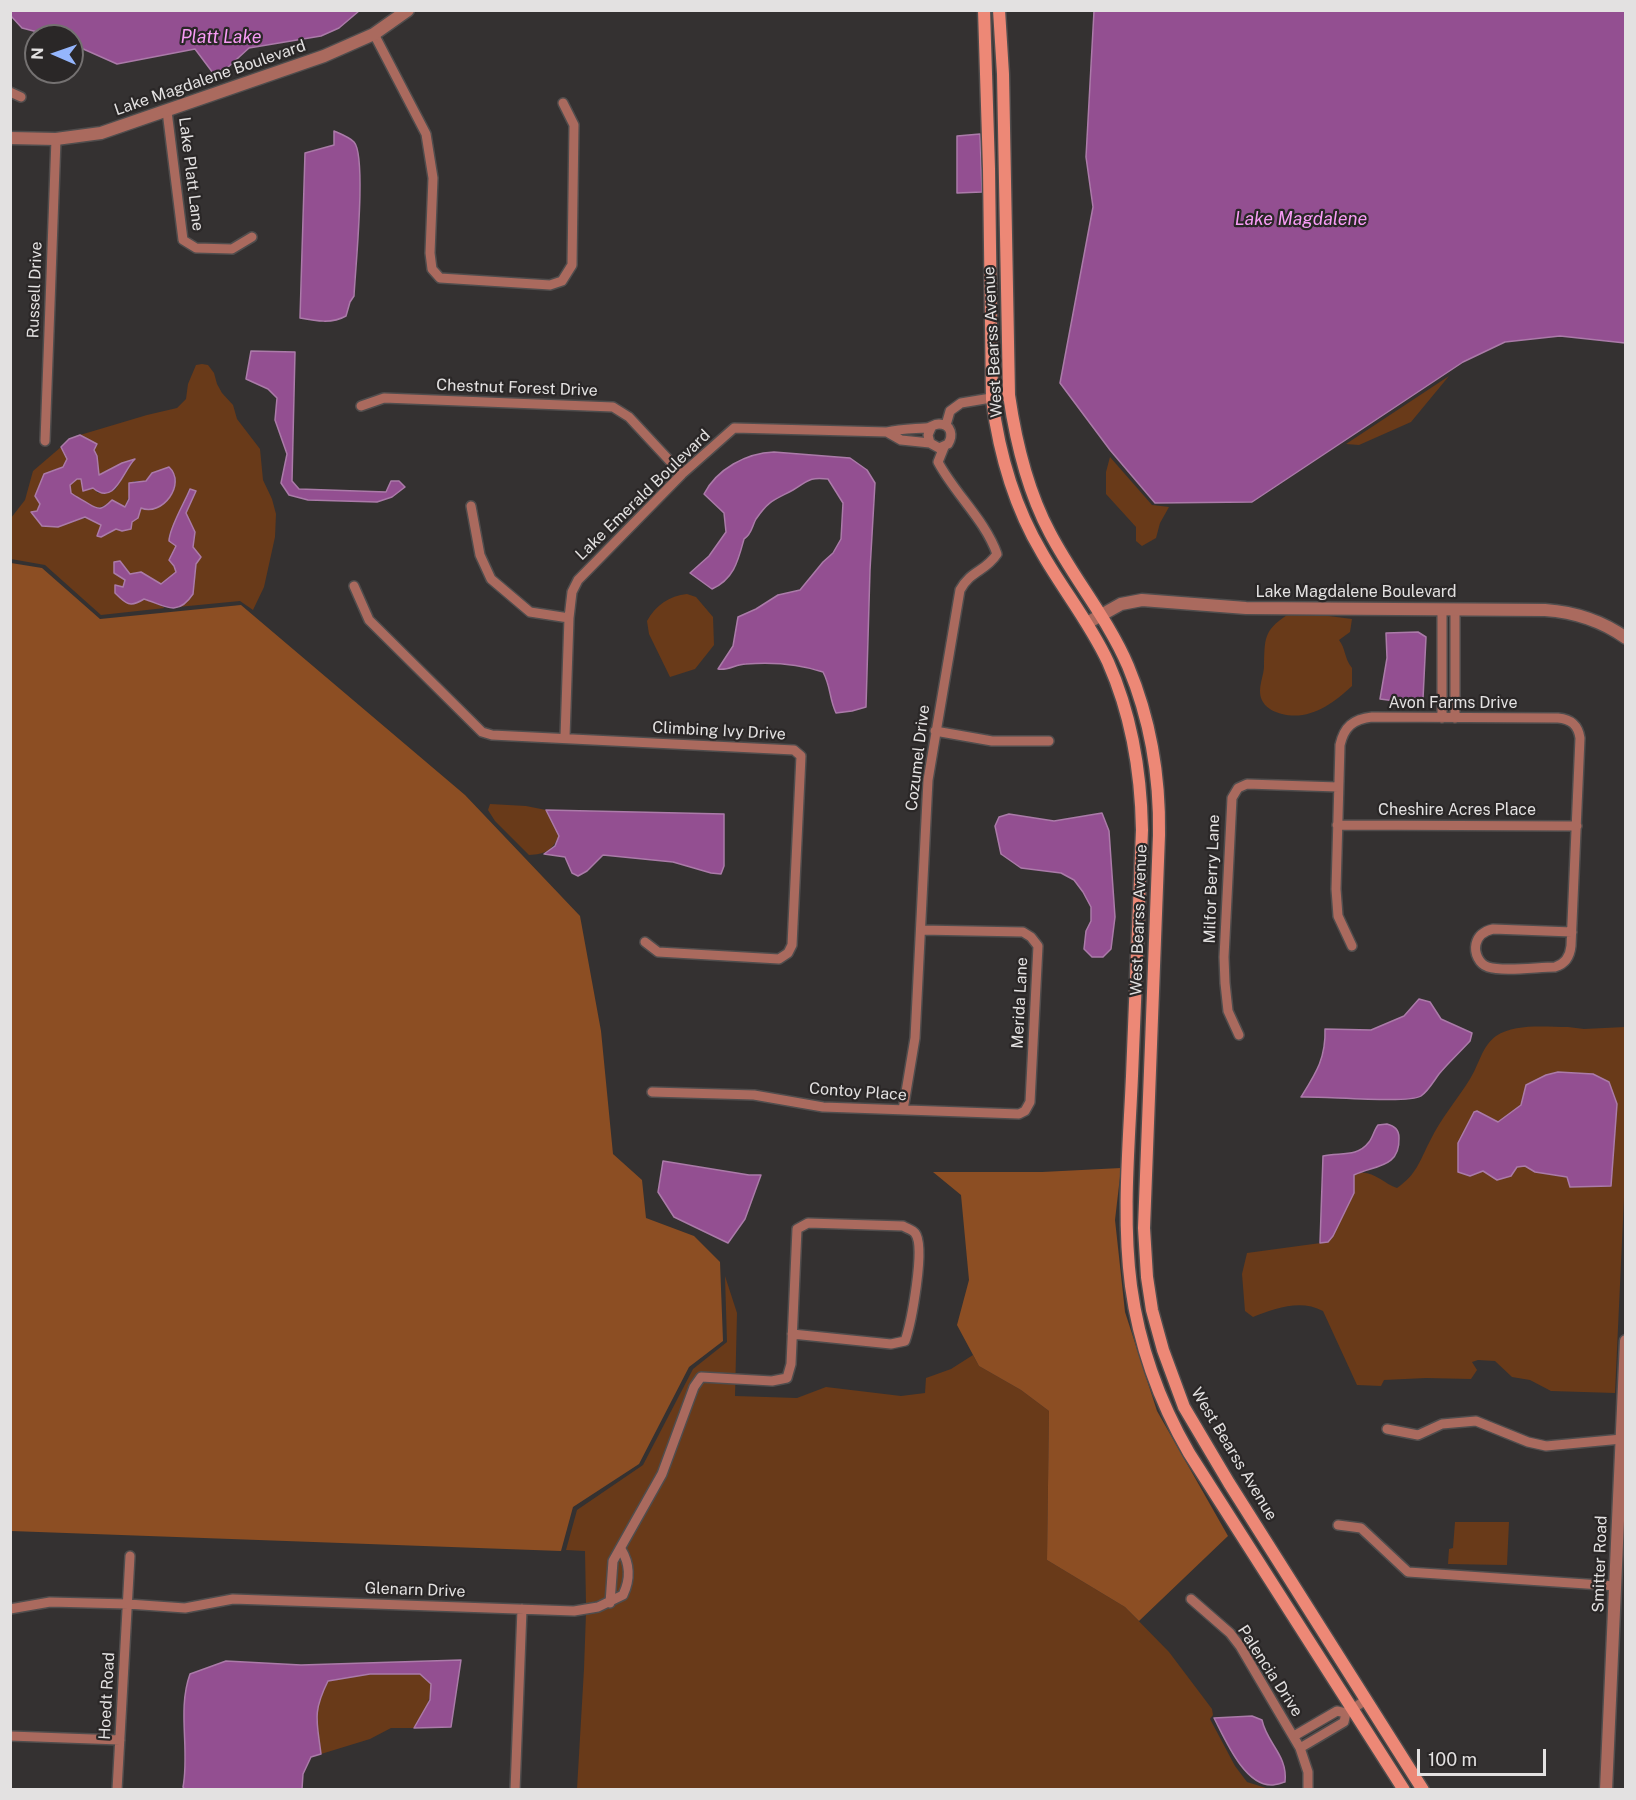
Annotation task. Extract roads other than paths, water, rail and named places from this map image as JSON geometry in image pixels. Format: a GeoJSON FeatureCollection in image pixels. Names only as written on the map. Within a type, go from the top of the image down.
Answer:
{"type":"FeatureCollection","features":[{"type":"Feature","properties":{"kind":"main road","name":"West Bearss Avenue"},"geometry":{"type":"LineString","coordinates":[[984,10],[989,146],[992,399],[998,434],[1006,467],[1026,524],[1042,555],[1086,623],[1122,696],[1133,735],[1140,780],[1142,830],[1127,1205],[1131,1285],[1140,1333],[1151,1370],[1169,1416],[1207,1483],[1348,1712],[1404,1790]]}},
{"type":"Feature","properties":{"kind":"main road","name":"West Bearss Avenue"},"geometry":{"type":"LineString","coordinates":[[999,10],[1003,74],[1009,395],[1015,433],[1024,469],[1051,536],[1101,614],[1138,690],[1154,749],[1159,835],[1144,1205],[1148,1286],[1157,1329],[1184,1407],[1229,1483],[1423,1790]]}},
{"type":"Feature","properties":{"kind":"main road"},"geometry":{"type":"LineString","coordinates":[[1169,1416],[1180,1424],[1212,1478],[1229,1483]]}},
{"type":"Feature","properties":{"kind":"street","name":"Lake Magdalene Boulevard"},"geometry":{"type":"LineString","coordinates":[[10,138],[56,139],[101,133],[324,56],[375,34],[408,10]]}},
{"type":"Feature","properties":{"kind":"street"},"geometry":{"type":"LineString","coordinates":[[375,34],[426,134],[433,178],[430,253],[432,269],[440,278],[550,285],[562,280],[572,265],[574,125],[563,103]]}},
{"type":"Feature","properties":{"kind":"street"},"geometry":{"type":"LineString","coordinates":[[10,92],[21,97]]}},
{"type":"Feature","properties":{"kind":"street","name":"Lake Platt Lane"},"geometry":{"type":"LineString","coordinates":[[167,111],[183,240],[196,248],[232,249],[252,237]]}},
{"type":"Feature","properties":{"kind":"street","name":"Russell Drive"},"geometry":{"type":"LineString","coordinates":[[45,441],[56,139]]}},
{"type":"Feature","properties":{"kind":"street"},"geometry":{"type":"LineString","coordinates":[[946,425],[950,411],[961,403],[1009,395]]}},
{"type":"Feature","properties":{"kind":"street","name":"Chestnut Forest Drive"},"geometry":{"type":"LineString","coordinates":[[361,406],[384,398],[613,407],[628,417],[682,474]]}},
{"type":"Feature","properties":{"kind":"street"},"geometry":{"type":"LineString","coordinates":[[940,424],[946,425],[951,431],[951,437],[944,447],[937,447],[930,443],[928,435],[931,428],[940,424]]}},
{"type":"Feature","properties":{"kind":"street","name":"Lake Emerald Boulevard"},"geometry":{"type":"LineString","coordinates":[[565,737],[568,618],[572,592],[578,580],[682,474],[734,428],[887,432],[901,428],[931,428]]}},
{"type":"Feature","properties":{"kind":"street","name":"Lake Emerald Boulevard"},"geometry":{"type":"LineString","coordinates":[[887,432],[901,440],[930,443]]}},
{"type":"Feature","properties":{"kind":"street","name":"Cozumel Drive"},"geometry":{"type":"LineString","coordinates":[[903,1110],[915,1038],[928,780],[935,731],[960,590],[967,578],[991,563],[997,555],[992,540],[946,478],[938,462],[944,447]]}},
{"type":"Feature","properties":{"kind":"street"},"geometry":{"type":"LineString","coordinates":[[471,506],[480,555],[491,579],[530,612],[568,618]]}},
{"type":"Feature","properties":{"kind":"street","name":"Climbing Ivy Drive"},"geometry":{"type":"LineString","coordinates":[[354,586],[369,620],[482,732],[492,735],[794,750],[801,756],[792,945],[789,953],[779,959],[658,952],[645,942]]}},
{"type":"Feature","properties":{"kind":"street","name":"Lake Magdalene Boulevard"},"geometry":{"type":"LineString","coordinates":[[1086,623],[1121,604],[1142,600],[1246,608],[1557,611],[1599,622],[1626,638]]}},
{"type":"Feature","properties":{"kind":"street"},"geometry":{"type":"LineString","coordinates":[[1442,717],[1442,674],[1449,609]]}},
{"type":"Feature","properties":{"kind":"street"},"geometry":{"type":"LineString","coordinates":[[1449,609],[1455,674],[1455,718]]}},
{"type":"Feature","properties":{"kind":"street"},"geometry":{"type":"LineString","coordinates":[[1442,674],[1455,674]]}},
{"type":"Feature","properties":{"kind":"street","name":"Avon Farms Drive"},"geometry":{"type":"LineString","coordinates":[[1352,946],[1341,926],[1335,870],[1342,737],[1352,723],[1359,719],[1372,717],[1558,718],[1574,723],[1580,738],[1572,932],[1569,956],[1563,964],[1555,967],[1489,968],[1479,960],[1476,954],[1477,940],[1486,931],[1492,929],[1572,932]]}},
{"type":"Feature","properties":{"kind":"street"},"geometry":{"type":"LineString","coordinates":[[935,731],[992,741],[1049,741]]}},
{"type":"Feature","properties":{"kind":"street","name":"Milfor Berry Lane"},"geometry":{"type":"LineString","coordinates":[[1239,1035],[1228,1011],[1224,957],[1232,798],[1238,788],[1247,784],[1338,787]]}},
{"type":"Feature","properties":{"kind":"street","name":"Cheshire Acres Place"},"geometry":{"type":"LineString","coordinates":[[1337,825],[1576,826]]}},
{"type":"Feature","properties":{"kind":"street","name":"Merida Lane"},"geometry":{"type":"LineString","coordinates":[[921,930],[1023,932],[1031,937],[1038,946],[1030,1102],[1026,1111]]}},
{"type":"Feature","properties":{"kind":"street","name":"Contoy Place"},"geometry":{"type":"LineString","coordinates":[[652,1092],[754,1095],[823,1107],[1018,1114],[1026,1111]]}},
{"type":"Feature","properties":{"kind":"street"},"geometry":{"type":"LineString","coordinates":[[610,1603],[613,1561],[662,1474],[694,1387],[701,1377],[772,1381],[786,1378],[791,1364],[792,1334],[797,1229],[808,1223],[891,1225],[903,1226],[915,1233],[920,1245],[911,1323],[905,1341],[891,1344],[792,1334]]}},
{"type":"Feature","properties":{"kind":"street","name":"Smitter Road"},"geometry":{"type":"LineString","coordinates":[[1606,1790],[1626,1341]]}},
{"type":"Feature","properties":{"kind":"street"},"geometry":{"type":"LineString","coordinates":[[1387,1429],[1418,1436],[1442,1424],[1476,1421],[1528,1442],[1546,1446],[1622,1439]]}},
{"type":"Feature","properties":{"kind":"street"},"geometry":{"type":"LineString","coordinates":[[1338,1525],[1361,1528],[1408,1572],[1616,1586]]}},
{"type":"Feature","properties":{"kind":"street"},"geometry":{"type":"LineString","coordinates":[[610,1603],[623,1595],[630,1575],[626,1557],[621,1549]]}},
{"type":"Feature","properties":{"kind":"street","name":"Hoedt Road"},"geometry":{"type":"LineString","coordinates":[[117,1790],[130,1556]]}},
{"type":"Feature","properties":{"kind":"street","name":"Glenarn Drive"},"geometry":{"type":"LineString","coordinates":[[10,1609],[50,1602],[185,1608],[233,1599],[574,1611],[610,1603]]}},
{"type":"Feature","properties":{"kind":"street","name":"Palencia Drive"},"geometry":{"type":"LineString","coordinates":[[1191,1599],[1235,1639],[1300,1748],[1308,1773],[1308,1790]]}},
{"type":"Feature","properties":{"kind":"street"},"geometry":{"type":"LineString","coordinates":[[515,1790],[522,1609]]}},
{"type":"Feature","properties":{"kind":"street","name":"Palencia Drive"},"geometry":{"type":"LineString","coordinates":[[1300,1748],[1344,1722],[1348,1712],[1366,1700]]}},
{"type":"Feature","properties":{"kind":"street","name":"Palencia Drive"},"geometry":{"type":"LineString","coordinates":[[1294,1736],[1337,1711],[1348,1712]]}},
{"type":"Feature","properties":{"kind":"street"},"geometry":{"type":"LineString","coordinates":[[10,1736],[120,1740]]}},
{"type":"Feature","properties":{"kind":"water","name":"Platt Lake"},"geometry":{"type":"Polygon","coordinates":[[[11,10],[359,11],[339,28],[321,36],[249,48],[226,69],[213,73],[195,49],[117,64],[84,49],[84,24],[24,24],[24,29],[11,16],[11,10]]]}},
{"type":"Feature","properties":{"kind":"water","name":"Lake Magdalene"},"geometry":{"type":"Polygon","coordinates":[[[1094,11],[1625,11],[1625,343],[1560,336],[1505,342],[1463,362],[1252,502],[1155,503],[1110,450],[1060,383],[1093,207],[1086,157],[1094,11]]]}},
{"type":"Feature","properties":{"kind":"water"},"geometry":{"type":"Polygon","coordinates":[[[334,131],[352,140],[358,152],[360,191],[354,296],[346,316],[330,321],[318,321],[300,318],[305,153],[334,145],[334,131]]]}},
{"type":"Feature","properties":{"kind":"water"},"geometry":{"type":"Polygon","coordinates":[[[980,134],[982,192],[957,193],[957,136],[980,134]]]}},
{"type":"Feature","properties":{"kind":"water"},"geometry":{"type":"Polygon","coordinates":[[[251,351],[295,352],[292,481],[299,489],[386,492],[391,481],[399,481],[405,487],[392,497],[377,502],[308,500],[289,495],[281,483],[287,454],[275,420],[277,398],[268,389],[246,379],[251,351]]]}},
{"type":"Feature","properties":{"kind":"water"},"geometry":{"type":"Polygon","coordinates":[[[80,435],[97,444],[94,450],[99,475],[135,459],[113,490],[107,493],[101,493],[93,488],[83,491],[81,479],[77,479],[70,485],[71,493],[96,508],[104,507],[112,500],[125,507],[129,499],[129,483],[146,481],[152,473],[169,467],[174,474],[175,482],[170,497],[157,508],[149,510],[141,508],[138,518],[132,522],[131,529],[122,531],[116,529],[101,537],[97,536],[101,525],[85,517],[58,527],[42,526],[31,512],[37,511],[40,504],[35,496],[44,474],[63,467],[67,459],[61,447],[69,439],[80,435]]]}},
{"type":"Feature","properties":{"kind":"water"},"geometry":{"type":"Polygon","coordinates":[[[774,452],[850,458],[867,470],[875,483],[866,707],[836,713],[823,672],[814,669],[766,663],[742,664],[718,669],[733,646],[738,617],[778,595],[800,590],[833,553],[841,539],[843,503],[828,479],[812,479],[768,504],[756,519],[749,535],[744,539],[740,555],[730,575],[719,585],[712,589],[690,573],[709,556],[726,532],[724,513],[704,494],[710,485],[716,477],[733,464],[753,455],[774,452]]]}},
{"type":"Feature","properties":{"kind":"water"},"geometry":{"type":"Polygon","coordinates":[[[190,489],[196,491],[186,513],[195,532],[193,547],[201,557],[196,564],[193,594],[176,608],[144,599],[128,604],[115,593],[115,585],[123,587],[125,580],[114,573],[114,562],[120,561],[130,574],[141,572],[161,584],[176,572],[169,560],[176,546],[169,541],[174,522],[190,489]]]}},
{"type":"Feature","properties":{"kind":"water"},"geometry":{"type":"Polygon","coordinates":[[[1418,632],[1426,637],[1423,699],[1403,702],[1380,699],[1387,658],[1386,633],[1418,632]]]}},
{"type":"Feature","properties":{"kind":"water"},"geometry":{"type":"Polygon","coordinates":[[[546,810],[724,814],[724,866],[721,874],[673,862],[603,855],[587,871],[578,876],[572,873],[565,857],[544,854],[555,846],[559,836],[546,810]]]}},
{"type":"Feature","properties":{"kind":"water"},"geometry":{"type":"Polygon","coordinates":[[[1102,813],[1109,831],[1115,917],[1111,949],[1103,957],[1092,957],[1084,949],[1086,931],[1091,921],[1091,907],[1083,892],[1074,880],[1061,873],[1021,868],[1001,854],[995,826],[999,817],[1009,814],[1054,821],[1102,813]]]}},
{"type":"Feature","properties":{"kind":"water"},"geometry":{"type":"Polygon","coordinates":[[[1419,999],[1430,1002],[1441,1019],[1472,1033],[1470,1041],[1424,1094],[1400,1099],[1301,1097],[1322,1057],[1325,1029],[1371,1030],[1404,1016],[1419,999]]]}},
{"type":"Feature","properties":{"kind":"water"},"geometry":{"type":"Polygon","coordinates":[[[1558,1072],[1593,1074],[1609,1082],[1617,1104],[1611,1186],[1570,1187],[1567,1177],[1535,1172],[1525,1166],[1517,1167],[1511,1176],[1497,1180],[1483,1171],[1470,1176],[1458,1172],[1458,1143],[1474,1112],[1477,1111],[1498,1122],[1521,1105],[1526,1085],[1558,1072]]]}},
{"type":"Feature","properties":{"kind":"water"},"geometry":{"type":"Polygon","coordinates":[[[1387,1124],[1398,1132],[1398,1148],[1395,1155],[1385,1164],[1354,1175],[1354,1193],[1333,1236],[1328,1242],[1320,1243],[1323,1156],[1359,1150],[1369,1142],[1378,1125],[1387,1124]]]}},
{"type":"Feature","properties":{"kind":"water"},"geometry":{"type":"Polygon","coordinates":[[[663,1161],[761,1175],[745,1219],[728,1243],[674,1217],[658,1192],[663,1161]]]}},
{"type":"Feature","properties":{"kind":"water"},"geometry":{"type":"Polygon","coordinates":[[[461,1660],[451,1727],[414,1728],[430,1700],[431,1684],[420,1674],[370,1674],[328,1681],[320,1701],[317,1717],[321,1754],[311,1757],[303,1774],[302,1789],[185,1790],[183,1787],[185,1773],[184,1702],[190,1674],[226,1661],[301,1665],[461,1660]]]}},
{"type":"Feature","properties":{"kind":"water"},"geometry":{"type":"Polygon","coordinates":[[[1252,1716],[1262,1720],[1283,1764],[1285,1782],[1271,1785],[1261,1783],[1252,1777],[1236,1759],[1214,1718],[1252,1716]]]}}]}
